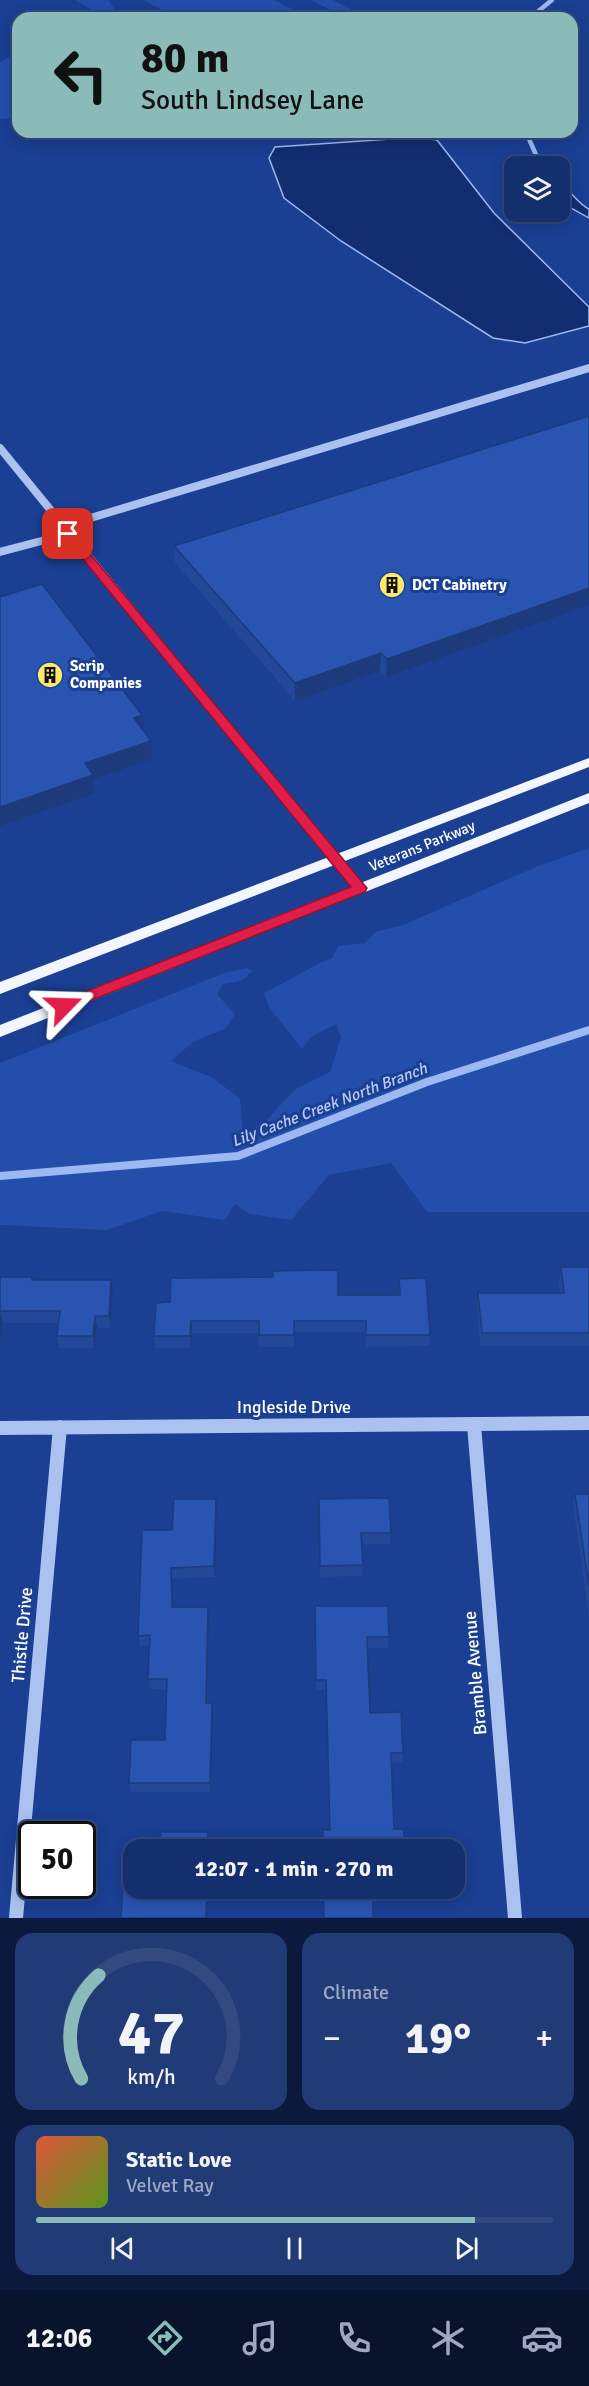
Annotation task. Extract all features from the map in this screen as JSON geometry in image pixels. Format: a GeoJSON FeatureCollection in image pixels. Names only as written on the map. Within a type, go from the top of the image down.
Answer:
{"type":"FeatureCollection","features":[{"type":"Feature","properties":{"kind":"main road","name":"Veterans Parkway"},"geometry":{"type":"LineString","coordinates":[[0,988],[589,762]]}},
{"type":"Feature","properties":{"kind":"main road","name":"Veterans Parkway"},"geometry":{"type":"LineString","coordinates":[[0,1031],[589,798]]}},
{"type":"Feature","properties":{"kind":"street"},"geometry":{"type":"LineString","coordinates":[[0,552],[589,368]]}},
{"type":"Feature","properties":{"kind":"street"},"geometry":{"type":"LineString","coordinates":[[0,448],[360,888]]}},
{"type":"Feature","properties":{"kind":"street","name":"Ingleside Drive"},"geometry":{"type":"LineString","coordinates":[[0,1428],[589,1423]]}},
{"type":"Feature","properties":{"kind":"street","name":"Bramble Avenue"},"geometry":{"type":"LineString","coordinates":[[474,1425],[515,1918]]}},
{"type":"Feature","properties":{"kind":"street","name":"Thistle Drive"},"geometry":{"type":"LineString","coordinates":[[16,1918],[60,1427]]}},
{"type":"Feature","properties":{"kind":"shaded area"},"geometry":{"type":"Polygon","coordinates":[[[75,0],[108,0],[117,12],[96,12],[75,0]]]}},
{"type":"Feature","properties":{"kind":"shaded area"},"geometry":{"type":"Polygon","coordinates":[[[144,0],[274,0],[297,12],[165,12],[144,0]]]}},
{"type":"Feature","properties":{"kind":"shaded area"},"geometry":{"type":"Polygon","coordinates":[[[311,0],[333,0],[356,12],[334,12],[311,0]]]}},
{"type":"Feature","properties":{"kind":"shaded area"},"geometry":{"type":"Polygon","coordinates":[[[12,55],[12,118],[0,119],[0,62],[12,55]]]}},
{"type":"Feature","properties":{"kind":"shaded area"},"geometry":{"type":"Polygon","coordinates":[[[406,138],[437,140],[494,213],[589,307],[589,326],[525,343],[493,338],[341,241],[284,198],[269,158],[275,147],[406,138]]]}},
{"type":"Feature","properties":{"kind":"shaded area"},"geometry":{"type":"Polygon","coordinates":[[[570,192],[589,209],[589,218],[570,208],[570,192]]]}},
{"type":"Feature","properties":{"kind":"shaded area"},"geometry":{"type":"Polygon","coordinates":[[[589,848],[589,1212],[427,1212],[391,1163],[329,1175],[291,1220],[250,1214],[235,1204],[225,1220],[162,1211],[107,1230],[0,1225],[0,1063],[224,973],[247,968],[253,971],[241,981],[223,984],[217,994],[235,1014],[226,1028],[193,1042],[171,1061],[211,1077],[240,1098],[243,1133],[266,1121],[295,1089],[330,1072],[341,1037],[336,1024],[311,1037],[302,1049],[269,1007],[263,993],[332,958],[338,946],[365,943],[375,932],[403,925],[538,866],[589,848]]]}},
{"type":"Feature","properties":{"kind":"building","name":"DCT Cabinetry"},"geometry":{"type":"Polygon","coordinates":[[[589,416],[589,588],[387,659],[381,653],[295,683],[174,546],[589,416]]]}},
{"type":"Feature","properties":{"kind":"building","name":"Scrip Companies"},"geometry":{"type":"Polygon","coordinates":[[[42,584],[142,715],[134,718],[151,741],[85,763],[93,775],[0,807],[0,597],[42,584]]]}},
{"type":"Feature","properties":{"kind":"building"},"geometry":{"type":"Polygon","coordinates":[[[561,1267],[589,1267],[589,1333],[482,1333],[478,1293],[564,1293],[561,1267]]]}},
{"type":"Feature","properties":{"kind":"building"},"geometry":{"type":"Polygon","coordinates":[[[338,1270],[338,1295],[400,1295],[399,1279],[426,1278],[430,1335],[366,1335],[366,1321],[294,1321],[294,1335],[259,1335],[259,1321],[191,1321],[190,1336],[154,1336],[156,1303],[170,1302],[171,1278],[273,1277],[273,1271],[338,1270]]]}},
{"type":"Feature","properties":{"kind":"building"},"geometry":{"type":"Polygon","coordinates":[[[0,1277],[32,1277],[32,1280],[111,1280],[109,1316],[95,1316],[93,1336],[57,1336],[60,1311],[0,1311],[0,1277]]]}},
{"type":"Feature","properties":{"kind":"building"},"geometry":{"type":"Polygon","coordinates":[[[575,1494],[589,1494],[589,1586],[575,1494]]]}},
{"type":"Feature","properties":{"kind":"building"},"geometry":{"type":"Polygon","coordinates":[[[389,1498],[391,1533],[361,1533],[363,1565],[320,1566],[319,1499],[389,1498]]]}},
{"type":"Feature","properties":{"kind":"building"},"geometry":{"type":"Polygon","coordinates":[[[174,1499],[216,1499],[214,1566],[171,1568],[172,1607],[208,1607],[206,1703],[212,1703],[210,1783],[129,1783],[131,1740],[165,1740],[167,1679],[148,1679],[150,1635],[138,1636],[142,1530],[172,1530],[174,1499]]]}},
{"type":"Feature","properties":{"kind":"building"},"geometry":{"type":"Polygon","coordinates":[[[315,1606],[388,1606],[389,1637],[367,1637],[370,1713],[401,1712],[403,1753],[391,1753],[394,1829],[404,1829],[404,1839],[323,1839],[323,1830],[330,1830],[326,1680],[316,1680],[315,1606]]]}},
{"type":"Feature","properties":{"kind":"building"},"geometry":{"type":"Polygon","coordinates":[[[161,1832],[208,1832],[208,1839],[161,1839],[161,1832]]]}},
{"type":"Feature","properties":{"kind":"building"},"geometry":{"type":"Polygon","coordinates":[[[123,1888],[123,1899],[207,1899],[206,1918],[121,1918],[123,1888]]]}},
{"type":"Feature","properties":{"kind":"building"},"geometry":{"type":"Polygon","coordinates":[[[323,1899],[373,1899],[373,1918],[324,1918],[323,1899]]]}},
{"type":"Feature","properties":{"kind":"waterway"},"geometry":{"type":"LineString","coordinates":[[537,12],[552,0]]}},
{"type":"Feature","properties":{"kind":"waterway"},"geometry":{"type":"LineString","coordinates":[[529,138],[537,156]]}},
{"type":"Feature","properties":{"kind":"waterway","name":"Lily Cache Creek North Branch"},"geometry":{"type":"LineString","coordinates":[[0,1176],[238,1156],[427,1082],[589,1030]]}},
{"type":"Feature","properties":{"kind":"place","name":"DCT Cabinetry"},"geometry":{"type":"Point","coordinates":[392,585]}},
{"type":"Feature","properties":{"kind":"place","name":"Scrip Companies"},"geometry":{"type":"Point","coordinates":[50,675]}},
{"type":"Feature","properties":{"kind":"route"},"geometry":{"type":"LineString","coordinates":[[64,1006],[360,888],[68,534]]}}]}
